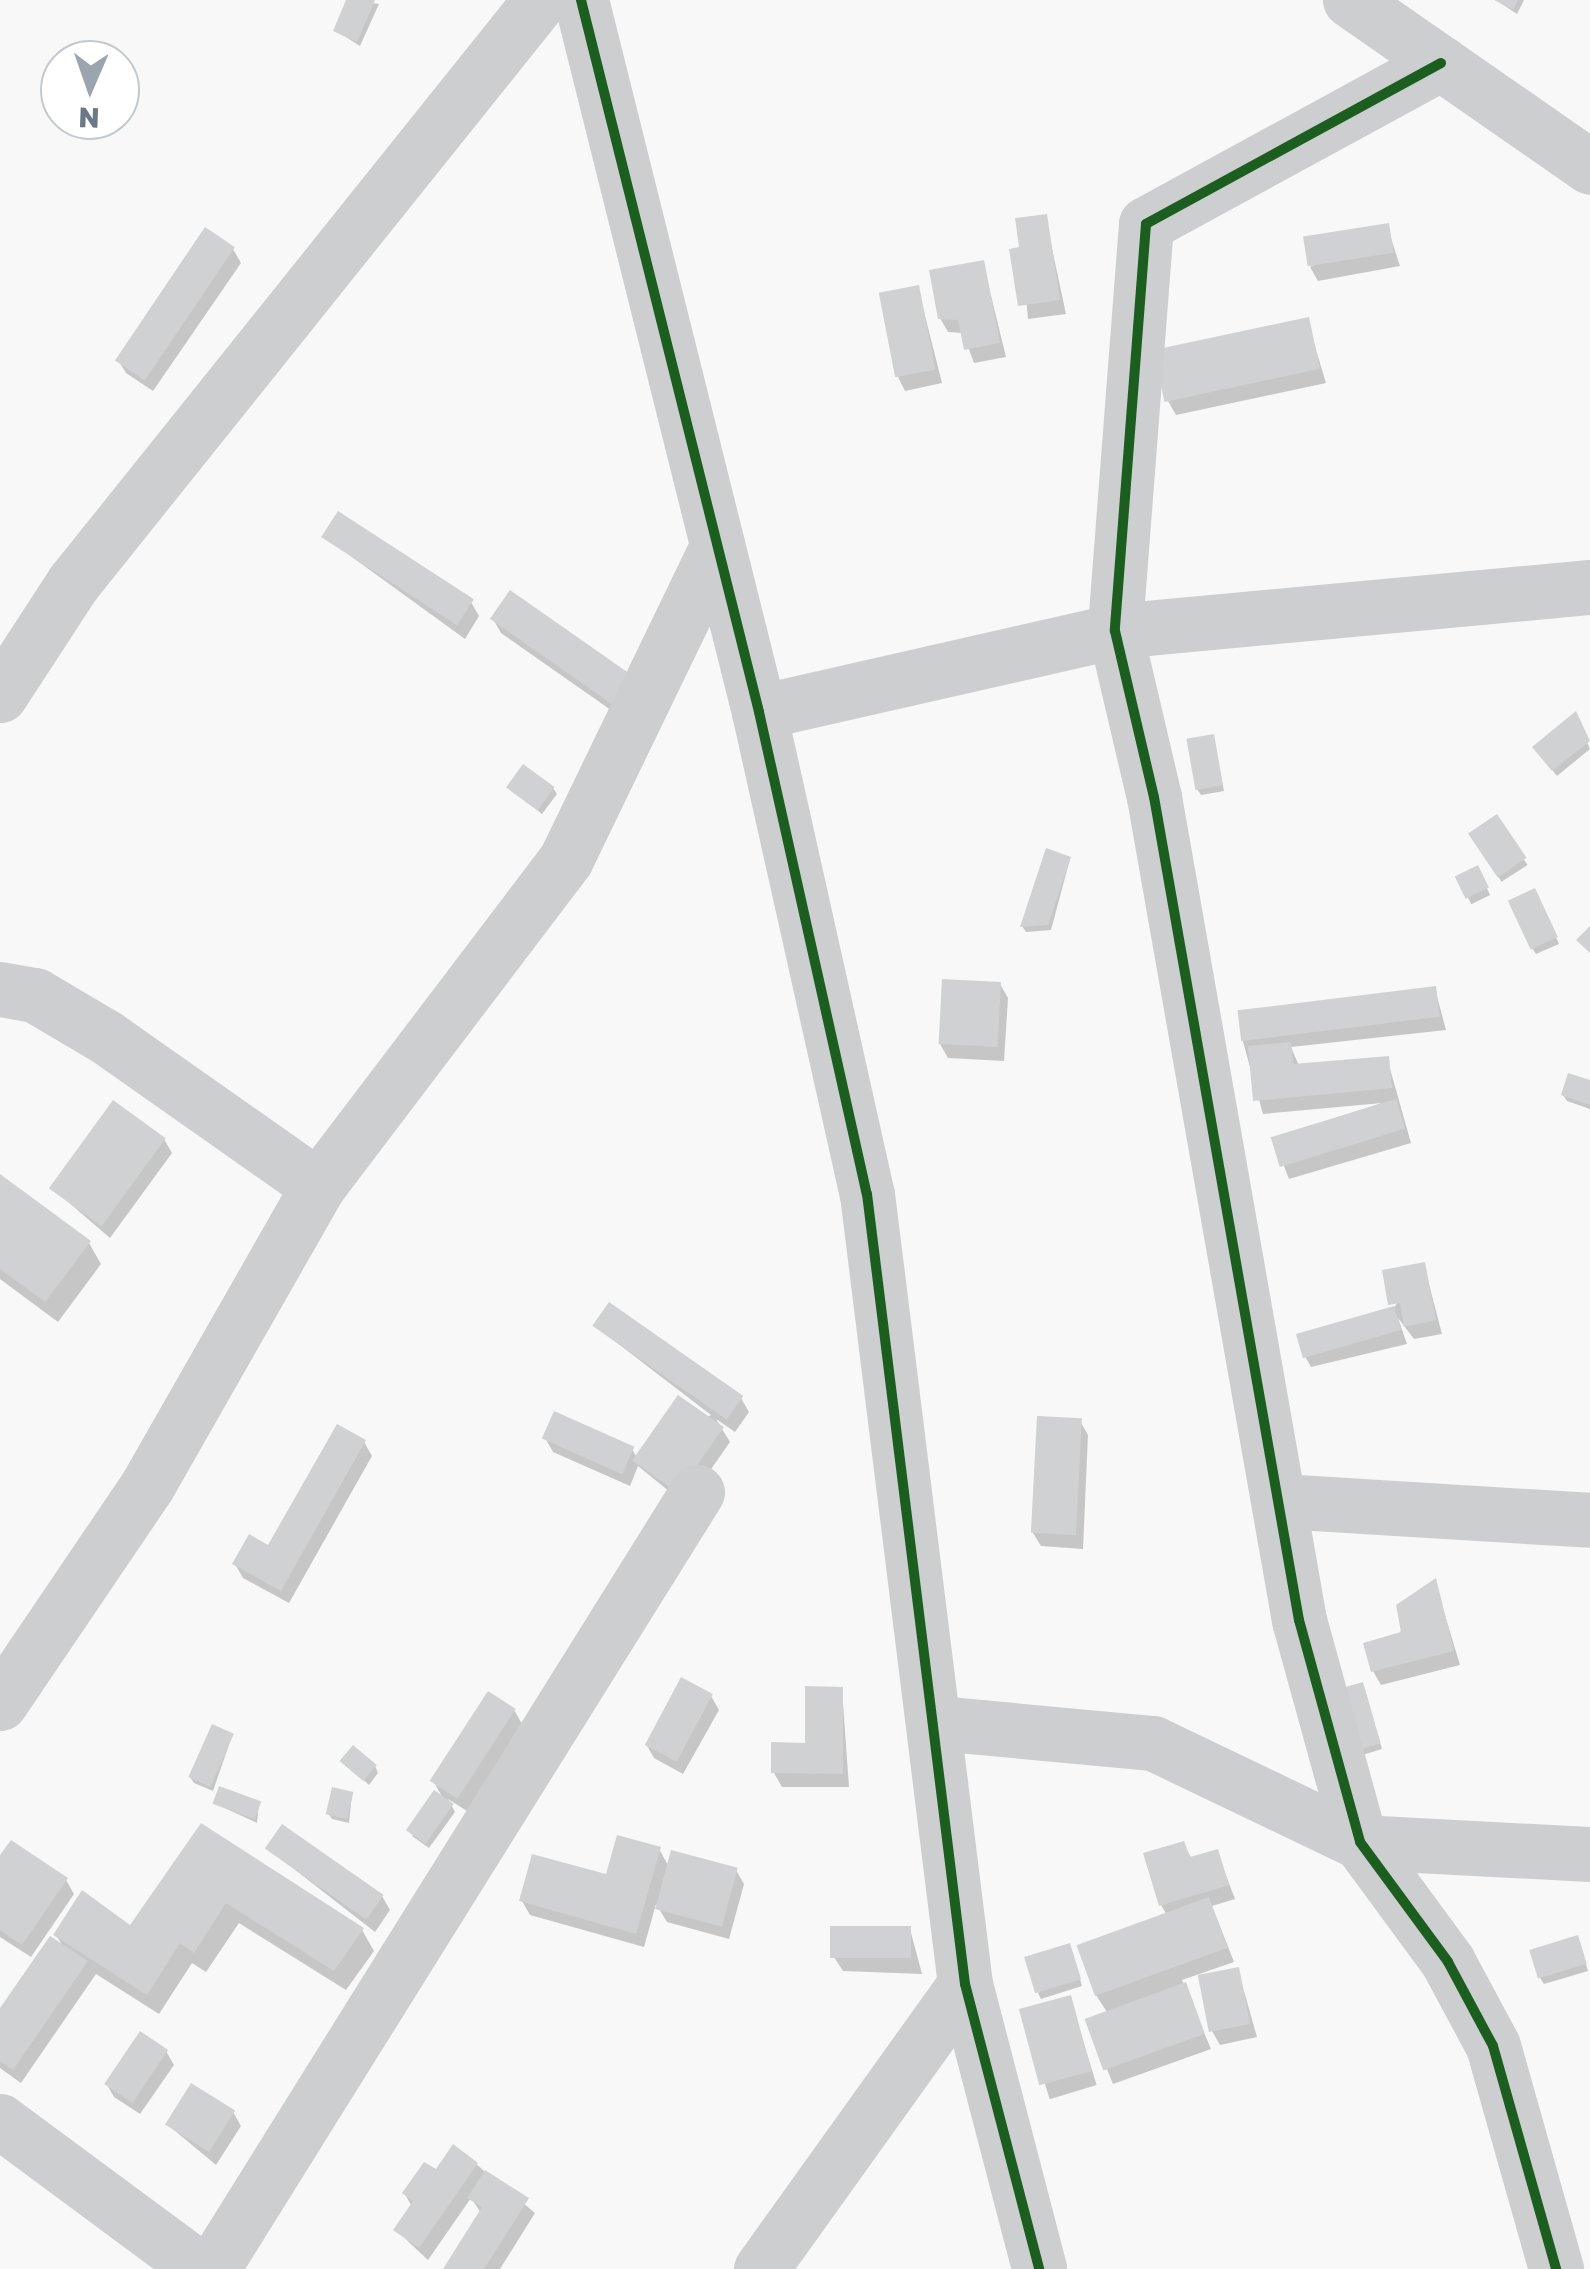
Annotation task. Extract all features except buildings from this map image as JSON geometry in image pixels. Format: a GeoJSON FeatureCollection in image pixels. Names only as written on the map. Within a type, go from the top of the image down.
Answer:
{"type":"FeatureCollection","features":[{"type":"Feature","properties":{"kind":"street"},"geometry":{"type":"LineString","coordinates":[[0,696],[73,584],[540,0]]}},
{"type":"Feature","properties":{"kind":"street"},"geometry":{"type":"LineString","coordinates":[[581,0],[760,712],[868,1194],[937,1724],[964,1984],[1039,2269]]}},
{"type":"Feature","properties":{"kind":"street"},"geometry":{"type":"LineString","coordinates":[[1350,0],[1589,175]]}},
{"type":"Feature","properties":{"kind":"street"},"geometry":{"type":"LineString","coordinates":[[1441,63],[1146,224],[1115,632],[1154,797],[1299,1620],[1360,1842],[1448,1962],[1493,2046],[1556,2269]]}},
{"type":"Feature","properties":{"kind":"street"},"geometry":{"type":"LineString","coordinates":[[0,1702],[147,1486],[318,1186],[566,859],[717,546]]}},
{"type":"Feature","properties":{"kind":"street"},"geometry":{"type":"LineString","coordinates":[[760,712],[1115,632],[1590,587]]}},
{"type":"Feature","properties":{"kind":"street"},"geometry":{"type":"LineString","coordinates":[[0,989],[35,995],[106,1037],[318,1186]]}},
{"type":"Feature","properties":{"kind":"street"},"geometry":{"type":"LineString","coordinates":[[212,2269],[698,1492]]}},
{"type":"Feature","properties":{"kind":"street"},"geometry":{"type":"LineString","coordinates":[[1281,1501],[1590,1520]]}},
{"type":"Feature","properties":{"kind":"street"},"geometry":{"type":"LineString","coordinates":[[937,1724],[1153,1742],[1360,1842],[1590,1854]]}},
{"type":"Feature","properties":{"kind":"street"},"geometry":{"type":"LineString","coordinates":[[761,2269],[964,1984]]}},
{"type":"Feature","properties":{"kind":"street"},"geometry":{"type":"LineString","coordinates":[[0,2122],[200,2269]]}},
{"type":"Feature","properties":{"kind":"cycle path"},"geometry":{"type":"LineString","coordinates":[[581,0],[759,712],[867,1194],[965,1984],[1039,2269]]}},
{"type":"Feature","properties":{"kind":"cycle path"},"geometry":{"type":"LineString","coordinates":[[1441,63],[1146,224],[1115,631],[1154,797],[1299,1620],[1360,1842],[1448,1962],[1493,2046],[1556,2269]]}}]}
